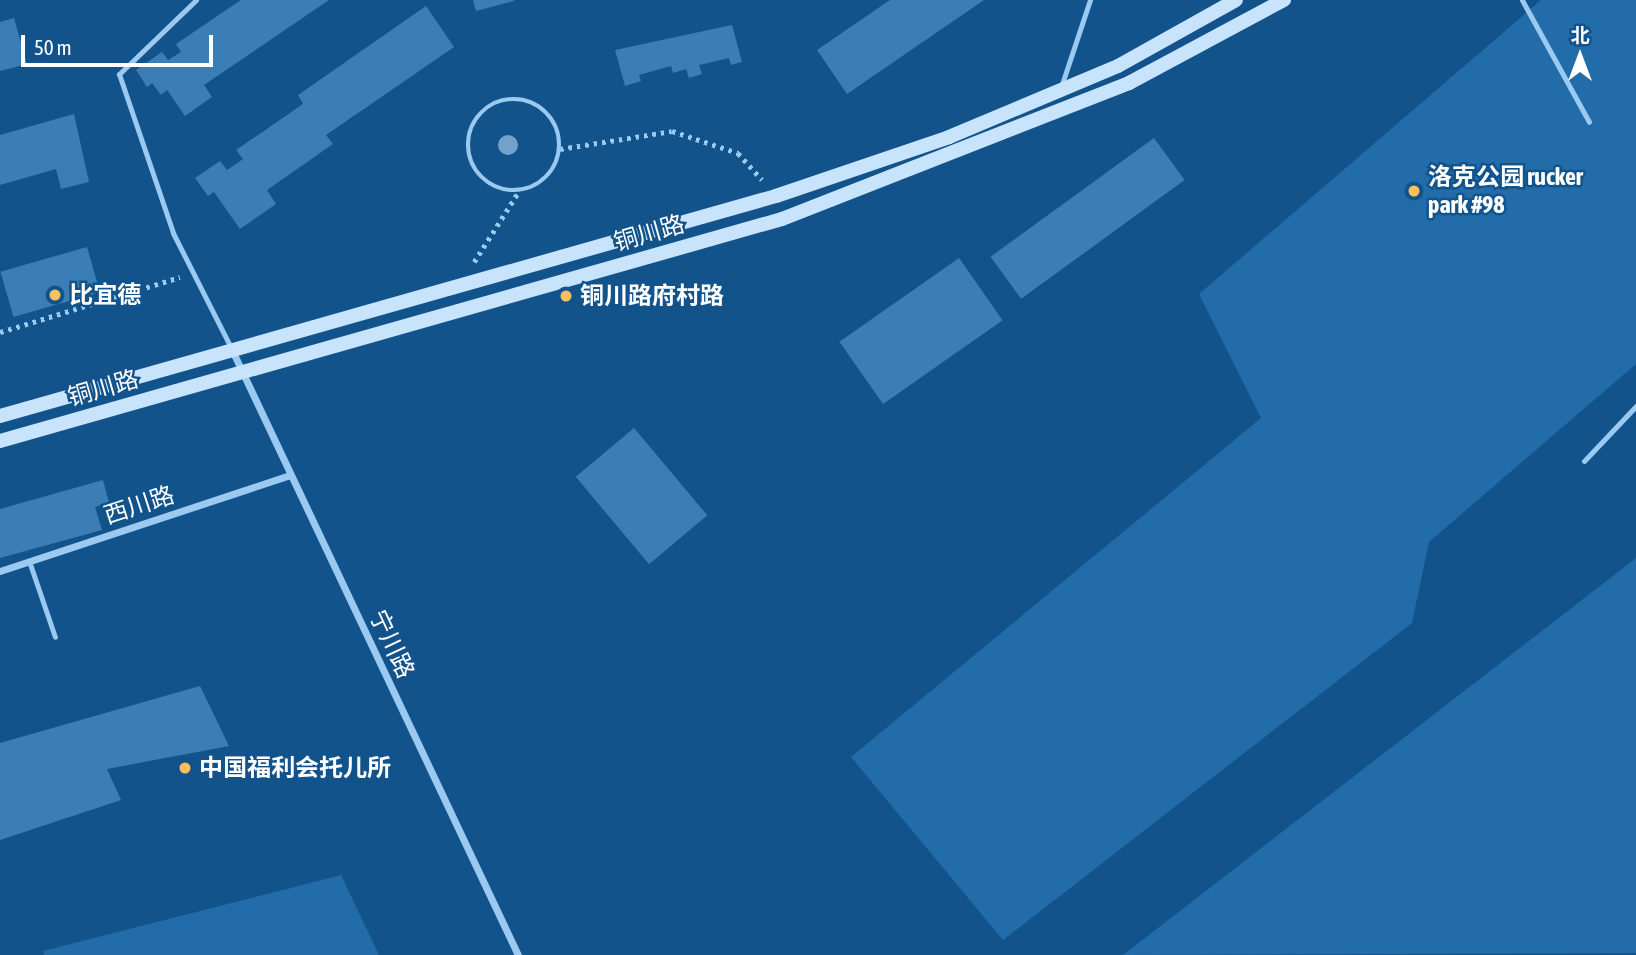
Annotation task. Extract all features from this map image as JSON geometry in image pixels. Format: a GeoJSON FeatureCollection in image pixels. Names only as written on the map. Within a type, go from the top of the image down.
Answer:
{"type":"FeatureCollection","features":[{"type":"Feature","properties":{"kind":"main road","name":"铜川路"},"geometry":{"type":"LineString","coordinates":[[0,416],[776,196],[949,137],[1118,66],[1236,0]]}},
{"type":"Feature","properties":{"kind":"main road","name":"铜川路"},"geometry":{"type":"LineString","coordinates":[[0,441],[782,219],[1129,83],[1284,0]]}},
{"type":"Feature","properties":{"kind":"street","name":"宁川路"},"geometry":{"type":"LineString","coordinates":[[232,350],[518,955]]}},
{"type":"Feature","properties":{"kind":"street","name":"西川路"},"geometry":{"type":"LineString","coordinates":[[0,571],[291,475]]}},
{"type":"Feature","properties":{"kind":"lane"},"geometry":{"type":"LineString","coordinates":[[196,0],[119,74],[190,274],[232,350]]}},
{"type":"Feature","properties":{"kind":"lane"},"geometry":{"type":"LineString","coordinates":[[1060,90],[1090,0]]}},
{"type":"Feature","properties":{"kind":"lane"},"geometry":{"type":"LineString","coordinates":[[1522,0],[1589,122]]}},
{"type":"Feature","properties":{"kind":"lane"},"geometry":{"type":"LineString","coordinates":[[1584,461],[1636,406]]}},
{"type":"Feature","properties":{"kind":"lane"},"geometry":{"type":"LineString","coordinates":[[29,561],[55,637]]}},
{"type":"Feature","properties":{"kind":"path"},"geometry":{"type":"LineString","coordinates":[[502,100],[531,102],[554,121],[560,149],[547,177],[519,191],[504,190],[478,174],[468,145],[478,116],[502,100]]}},
{"type":"Feature","properties":{"kind":"path"},"geometry":{"type":"LineString","coordinates":[[560,149],[672,131],[738,153],[776,196]]}},
{"type":"Feature","properties":{"kind":"path"},"geometry":{"type":"LineString","coordinates":[[458,286],[519,191]]}},
{"type":"Feature","properties":{"kind":"path"},"geometry":{"type":"LineString","coordinates":[[0,332],[190,274]]}},
{"type":"Feature","properties":{"kind":"shaded area"},"geometry":{"type":"Polygon","coordinates":[[[1541,0],[1636,0],[1636,364],[1429,542],[1412,623],[1003,940],[851,757],[1261,418],[1199,294],[1541,0]]]}},
{"type":"Feature","properties":{"kind":"shaded area"},"geometry":{"type":"Polygon","coordinates":[[[1636,558],[1636,953],[1123,955],[1636,558]]]}},
{"type":"Feature","properties":{"kind":"shaded area"},"geometry":{"type":"Polygon","coordinates":[[[341,875],[379,955],[44,955],[43,951],[341,875]]]}},
{"type":"Feature","properties":{"kind":"building"},"geometry":{"type":"Polygon","coordinates":[[[241,0],[329,0],[204,85],[212,97],[185,116],[167,90],[161,95],[152,83],[147,87],[136,70],[162,52],[168,60],[181,52],[176,44],[241,0]]]}},
{"type":"Feature","properties":{"kind":"building"},"geometry":{"type":"Polygon","coordinates":[[[473,0],[514,0],[514,1],[476,11],[473,0]]]}},
{"type":"Feature","properties":{"kind":"building"},"geometry":{"type":"Polygon","coordinates":[[[890,0],[984,0],[847,94],[817,50],[890,0]]]}},
{"type":"Feature","properties":{"kind":"building"},"geometry":{"type":"Polygon","coordinates":[[[426,6],[454,47],[326,135],[333,144],[267,190],[276,204],[240,229],[214,192],[208,196],[195,178],[220,161],[227,170],[243,159],[236,150],[303,104],[298,95],[426,6]]]}},
{"type":"Feature","properties":{"kind":"building"},"geometry":{"type":"Polygon","coordinates":[[[14,18],[27,64],[0,71],[0,22],[14,18]]]}},
{"type":"Feature","properties":{"kind":"building"},"geometry":{"type":"Polygon","coordinates":[[[732,25],[742,62],[731,65],[729,58],[699,65],[702,74],[689,78],[686,69],[673,73],[671,66],[639,75],[641,81],[625,86],[615,50],[732,25]]]}},
{"type":"Feature","properties":{"kind":"building"},"geometry":{"type":"Polygon","coordinates":[[[74,114],[89,182],[61,189],[56,169],[0,185],[0,135],[74,114]]]}},
{"type":"Feature","properties":{"kind":"building"},"geometry":{"type":"Polygon","coordinates":[[[1154,138],[1185,180],[1021,299],[991,257],[1154,138]]]}},
{"type":"Feature","properties":{"kind":"building"},"geometry":{"type":"Polygon","coordinates":[[[87,247],[100,292],[13,317],[0,272],[87,247]]]}},
{"type":"Feature","properties":{"kind":"building"},"geometry":{"type":"Polygon","coordinates":[[[959,258],[1003,320],[883,404],[839,342],[959,258]]]}},
{"type":"Feature","properties":{"kind":"building"},"geometry":{"type":"Polygon","coordinates":[[[634,428],[707,515],[649,564],[576,477],[634,428]]]}},
{"type":"Feature","properties":{"kind":"building"},"geometry":{"type":"Polygon","coordinates":[[[103,480],[109,503],[95,507],[102,530],[0,558],[0,509],[103,480]]]}},
{"type":"Feature","properties":{"kind":"building"},"geometry":{"type":"Polygon","coordinates":[[[200,686],[229,746],[107,769],[121,800],[0,840],[0,743],[200,686]]]}},
{"type":"Feature","properties":{"kind":"place","name":"洛克公园 rucker park #98"},"geometry":{"type":"Point","coordinates":[1414,191]}},
{"type":"Feature","properties":{"kind":"place","name":"比宜德"},"geometry":{"type":"Point","coordinates":[55,295]}},
{"type":"Feature","properties":{"kind":"place","name":"铜川路府村路"},"geometry":{"type":"Point","coordinates":[566,296]}},
{"type":"Feature","properties":{"kind":"place","name":"中国福利会托儿所"},"geometry":{"type":"Point","coordinates":[185,768]}}]}
